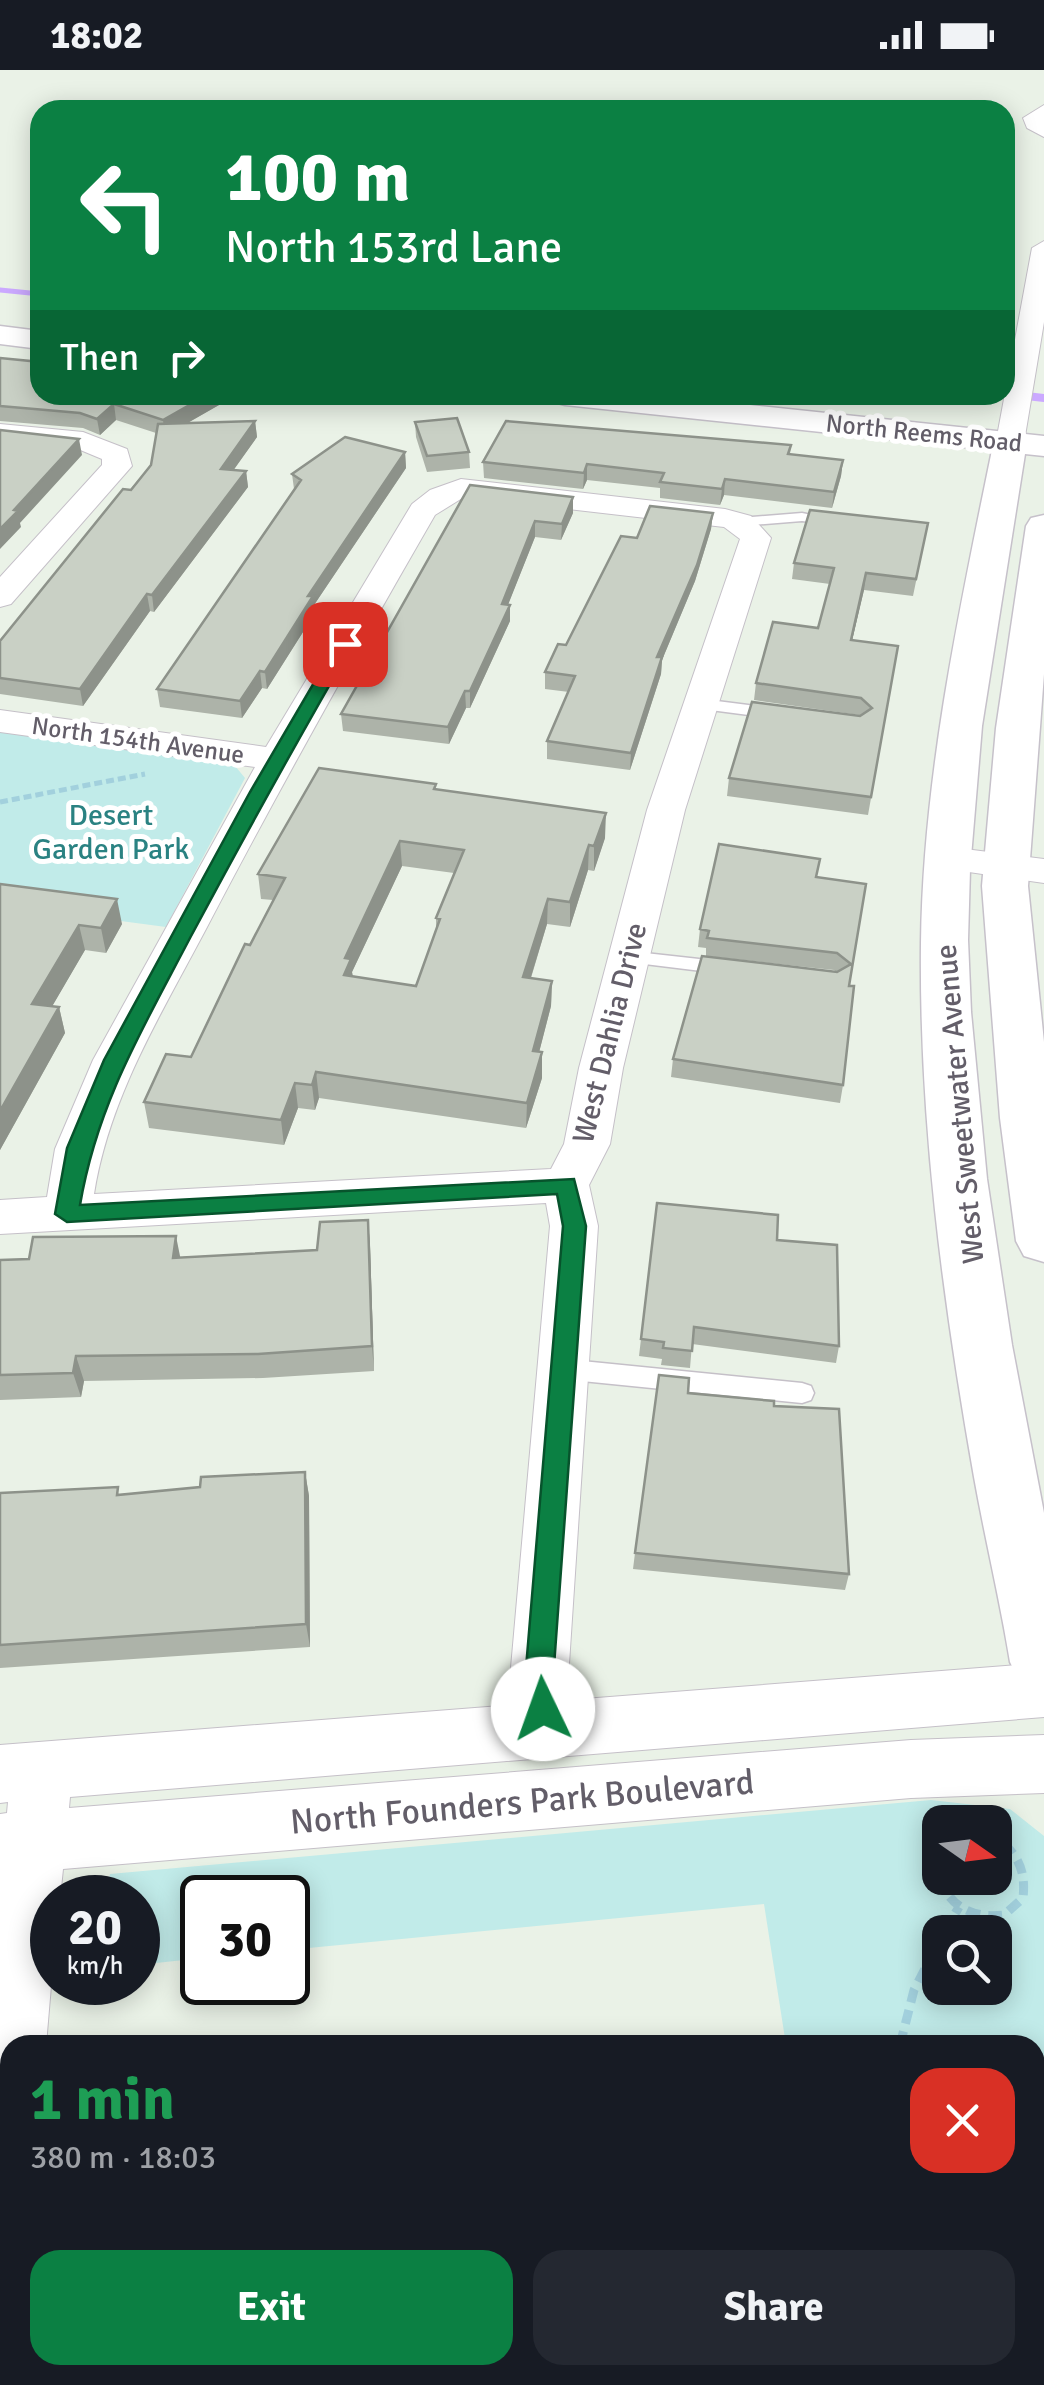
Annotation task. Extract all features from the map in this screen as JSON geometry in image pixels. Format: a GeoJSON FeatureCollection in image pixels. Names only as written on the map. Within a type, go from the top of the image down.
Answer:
{"type":"FeatureCollection","features":[{"type":"Feature","properties":{"kind":"street"},"geometry":{"type":"LineString","coordinates":[[1044,111],[1033,118],[1044,131]]}},
{"type":"Feature","properties":{"kind":"street","name":"West Sweetwater Avenue"},"geometry":{"type":"LineString","coordinates":[[1044,248],[1019,396],[1027,444],[962,716],[950,858],[946,1010],[962,1204],[1000,1455],[1044,1662]]}},
{"type":"Feature","properties":{"kind":"street"},"geometry":{"type":"LineString","coordinates":[[0,335],[30,339]]}},
{"type":"Feature","properties":{"kind":"street","name":"North Reems Road"},"geometry":{"type":"LineString","coordinates":[[659,405],[1027,444]]}},
{"type":"Feature","properties":{"kind":"street"},"geometry":{"type":"LineString","coordinates":[[0,433],[82,441],[117,455],[117,466],[0,598]]}},
{"type":"Feature","properties":{"kind":"street"},"geometry":{"type":"LineString","coordinates":[[67,1214],[78,1148],[115,1060],[277,759],[423,510],[441,496],[461,488],[746,526]]}},
{"type":"Feature","properties":{"kind":"street","name":"West Dahlia Drive"},"geometry":{"type":"LineString","coordinates":[[566,1185],[587,1144],[627,957],[666,810],[756,538],[746,526]]}},
{"type":"Feature","properties":{"kind":"street"},"geometry":{"type":"LineString","coordinates":[[1044,526],[1016,728],[1025,868],[1026,1118],[1044,1241]]}},
{"type":"Feature","properties":{"kind":"street","name":"North 154th Avenue"},"geometry":{"type":"LineString","coordinates":[[0,721],[277,759]]}},
{"type":"Feature","properties":{"kind":"street"},"geometry":{"type":"LineString","coordinates":[[950,858],[1025,868]]}},
{"type":"Feature","properties":{"kind":"street"},"geometry":{"type":"LineString","coordinates":[[0,1218],[566,1185],[574,1226],[560,1368],[539,1680],[545,1730]]}},
{"type":"Feature","properties":{"kind":"street"},"geometry":{"type":"LineString","coordinates":[[12,2035],[21,1773],[1044,1690]]}},
{"type":"Feature","properties":{"kind":"street","name":"North Founders Park Boulevard"},"geometry":{"type":"LineString","coordinates":[[17,1842],[911,1769],[1044,1764]]}},
{"type":"Feature","properties":{"kind":"lane"},"geometry":{"type":"LineString","coordinates":[[746,526],[802,517],[854,523]]}},
{"type":"Feature","properties":{"kind":"lane"},"geometry":{"type":"LineString","coordinates":[[701,704],[799,716]]}},
{"type":"Feature","properties":{"kind":"lane"},"geometry":{"type":"LineString","coordinates":[[627,957],[740,970]]}},
{"type":"Feature","properties":{"kind":"lane"},"geometry":{"type":"LineString","coordinates":[[560,1368],[802,1392]]}},
{"type":"Feature","properties":{"kind":"path"},"geometry":{"type":"LineString","coordinates":[[0,802],[27,800],[96,781],[148,774]]}},
{"type":"Feature","properties":{"kind":"path"},"geometry":{"type":"LineString","coordinates":[[949,1895],[959,1907],[990,1918],[1004,1915],[1023,1898],[1024,1870],[1012,1852]]}},
{"type":"Feature","properties":{"kind":"path"},"geometry":{"type":"LineString","coordinates":[[954,1915],[959,1907]]}},
{"type":"Feature","properties":{"kind":"path"},"geometry":{"type":"LineString","coordinates":[[903,2035],[922,1975]]}},
{"type":"Feature","properties":{"kind":"green space","name":"Desert Garden Park"},"geometry":{"type":"Polygon","coordinates":[[[0,730],[231,761],[245,778],[166,927],[0,905],[0,730]]]}},
{"type":"Feature","properties":{"kind":"green space"},"geometry":{"type":"Polygon","coordinates":[[[931,1800],[975,1805],[922,1805],[922,1895],[1012,1895],[1012,1811],[1044,1836],[1044,2035],[784,2035],[764,1904],[310,1948],[310,1875],[180,1875],[180,1960],[160,1963],[160,1875],[110,1874],[931,1800]]]}},
{"type":"Feature","properties":{"kind":"building"},"geometry":{"type":"Polygon","coordinates":[[[0,358],[30,361],[30,405],[113,405],[97,419],[80,413],[0,406],[0,358]]]}},
{"type":"Feature","properties":{"kind":"building"},"geometry":{"type":"Polygon","coordinates":[[[117,405],[189,405],[163,420],[117,405]]]}},
{"type":"Feature","properties":{"kind":"building"},"geometry":{"type":"Polygon","coordinates":[[[457,418],[469,452],[427,456],[415,422],[457,418]]]}},
{"type":"Feature","properties":{"kind":"building"},"geometry":{"type":"Polygon","coordinates":[[[255,421],[221,469],[246,471],[152,595],[147,594],[80,689],[0,678],[0,641],[123,489],[131,490],[151,465],[158,424],[255,421]]]}},
{"type":"Feature","properties":{"kind":"building"},"geometry":{"type":"Polygon","coordinates":[[[506,421],[791,445],[788,454],[843,460],[834,492],[725,479],[722,489],[660,482],[664,473],[587,464],[584,473],[483,462],[506,421]]]}},
{"type":"Feature","properties":{"kind":"building"},"geometry":{"type":"Polygon","coordinates":[[[0,430],[79,439],[0,529],[0,430]]]}},
{"type":"Feature","properties":{"kind":"building"},"geometry":{"type":"Polygon","coordinates":[[[345,437],[405,452],[308,596],[313,596],[265,672],[260,671],[240,701],[157,689],[301,480],[292,474],[345,437]]]}},
{"type":"Feature","properties":{"kind":"building"},"geometry":{"type":"Polygon","coordinates":[[[470,485],[573,497],[562,524],[535,521],[502,604],[510,605],[470,691],[465,691],[448,727],[341,714],[470,485]]]}},
{"type":"Feature","properties":{"kind":"building"},"geometry":{"type":"Polygon","coordinates":[[[650,506],[713,513],[697,565],[657,657],[662,657],[631,753],[547,741],[575,676],[545,672],[558,644],[566,645],[621,536],[637,538],[650,506]]]}},
{"type":"Feature","properties":{"kind":"building"},"geometry":{"type":"Polygon","coordinates":[[[810,510],[928,523],[916,579],[866,573],[851,640],[898,646],[871,797],[729,778],[752,702],[860,716],[872,708],[861,698],[756,683],[773,622],[818,628],[834,568],[794,563],[810,510]]]}},
{"type":"Feature","properties":{"kind":"building"},"geometry":{"type":"Polygon","coordinates":[[[319,768],[606,813],[594,846],[589,845],[570,902],[548,899],[523,977],[552,981],[533,1051],[542,1052],[527,1103],[316,1072],[312,1085],[295,1083],[281,1120],[144,1102],[166,1054],[191,1057],[245,944],[250,945],[285,878],[258,874],[319,768]],[[400,841],[345,958],[351,959],[344,975],[416,986],[440,919],[436,918],[464,850],[400,841]]]}},
{"type":"Feature","properties":{"kind":"building"},"geometry":{"type":"Polygon","coordinates":[[[719,844],[820,859],[816,877],[866,884],[849,986],[854,986],[843,1085],[673,1059],[702,956],[837,972],[851,964],[837,953],[707,938],[709,931],[700,929],[719,844]]]}},
{"type":"Feature","properties":{"kind":"building"},"geometry":{"type":"Polygon","coordinates":[[[0,884],[117,899],[101,928],[79,925],[32,1004],[59,1007],[0,1111],[0,884]]]}},
{"type":"Feature","properties":{"kind":"building"},"geometry":{"type":"Polygon","coordinates":[[[657,1203],[778,1215],[777,1240],[837,1245],[839,1346],[694,1327],[692,1351],[663,1348],[664,1342],[641,1339],[657,1203]]]}},
{"type":"Feature","properties":{"kind":"building"},"geometry":{"type":"Polygon","coordinates":[[[368,1220],[372,1346],[258,1354],[76,1356],[73,1373],[0,1375],[0,1260],[29,1259],[33,1237],[176,1236],[173,1258],[317,1250],[320,1222],[368,1220]]]}},
{"type":"Feature","properties":{"kind":"building"},"geometry":{"type":"Polygon","coordinates":[[[659,1375],[689,1378],[688,1393],[774,1401],[774,1406],[839,1409],[849,1574],[635,1553],[659,1375]]]}},
{"type":"Feature","properties":{"kind":"building"},"geometry":{"type":"Polygon","coordinates":[[[305,1472],[306,1624],[0,1645],[0,1493],[118,1487],[117,1495],[200,1487],[201,1477],[305,1472]]]}},
{"type":"Feature","properties":{"kind":"waterway"},"geometry":{"type":"LineString","coordinates":[[0,290],[30,293]]}},
{"type":"Feature","properties":{"kind":"waterway"},"geometry":{"type":"LineString","coordinates":[[1018,395],[1044,398]]}},
{"type":"Feature","properties":{"kind":"route"},"geometry":{"type":"LineString","coordinates":[[345,644],[277,759],[115,1060],[78,1148],[67,1214],[566,1185],[574,1226],[560,1368],[539,1680],[543,1709]]}}]}
